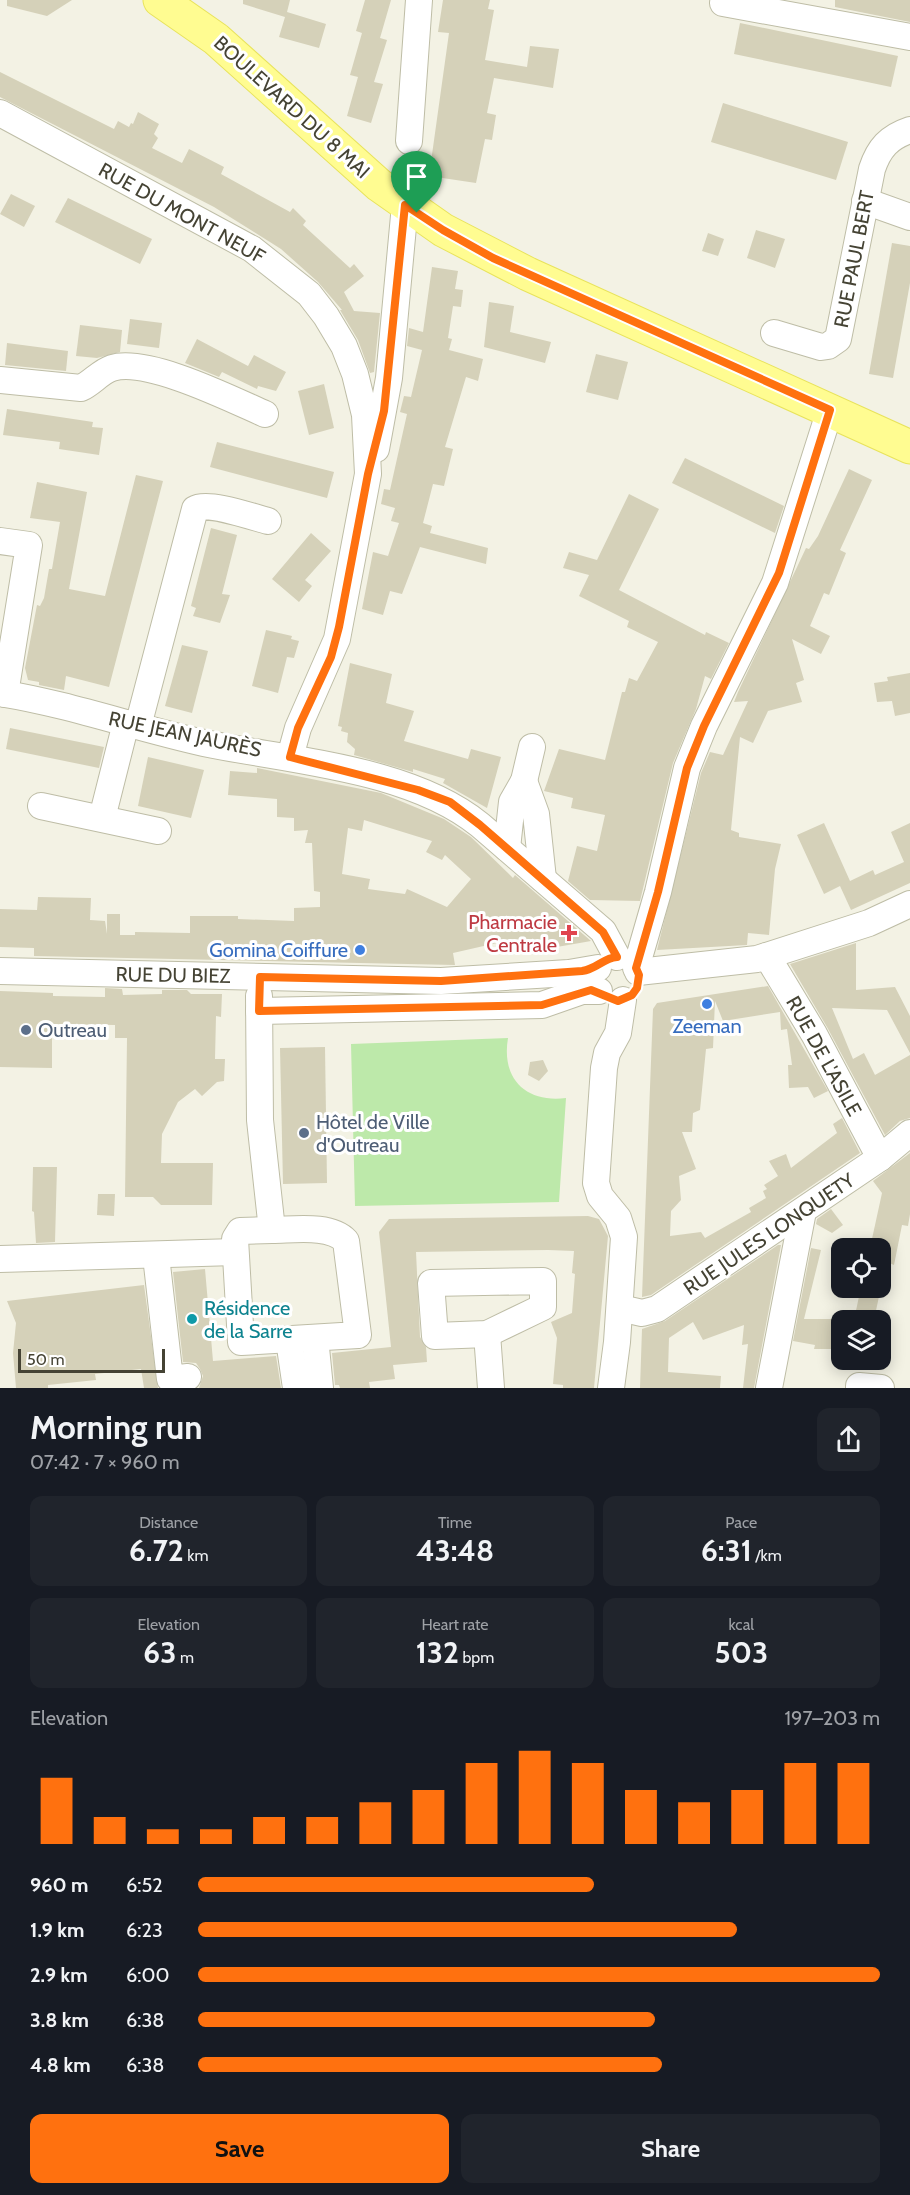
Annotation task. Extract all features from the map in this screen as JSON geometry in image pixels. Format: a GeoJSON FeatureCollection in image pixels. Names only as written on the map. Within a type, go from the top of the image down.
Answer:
{"type":"FeatureCollection","features":[{"type":"Feature","properties":{"kind":"main road","name":"BOULEVARD DU 8 MAI"},"geometry":{"type":"LineString","coordinates":[[160,0],[241,59],[339,150],[405,205],[443,230],[493,258],[910,447]]}},
{"type":"Feature","properties":{"kind":"street"},"geometry":{"type":"LineString","coordinates":[[409,141],[419,0]]}},
{"type":"Feature","properties":{"kind":"street"},"geometry":{"type":"LineString","coordinates":[[738,3],[910,37]]}},
{"type":"Feature","properties":{"kind":"street","name":"RUE DU MONT NEUF"},"geometry":{"type":"LineString","coordinates":[[0,114],[234,238],[281,270],[309,294],[336,331],[355,374],[365,415],[368,474],[337,639],[298,728],[290,757]]}},
{"type":"Feature","properties":{"kind":"street","name":"RUE PAUL BERT"},"geometry":{"type":"LineString","coordinates":[[774,333],[821,347],[828,346],[838,339],[865,201],[878,153],[892,137],[910,130]]}},
{"type":"Feature","properties":{"kind":"street"},"geometry":{"type":"LineString","coordinates":[[865,201],[910,217]]}},
{"type":"Feature","properties":{"kind":"street"},"geometry":{"type":"LineString","coordinates":[[368,474],[384,411],[405,205]]}},
{"type":"Feature","properties":{"kind":"street"},"geometry":{"type":"LineString","coordinates":[[0,380],[81,388],[108,369],[130,367],[181,379],[265,414]]}},
{"type":"Feature","properties":{"kind":"street"},"geometry":{"type":"LineString","coordinates":[[611,1388],[620,1308],[623,1230],[618,1218],[600,1196],[596,1183],[604,1068],[607,1053],[618,1033],[623,1000],[609,999],[618,971],[658,892],[687,768],[704,726],[779,573],[830,410]]}},
{"type":"Feature","properties":{"kind":"street"},"geometry":{"type":"LineString","coordinates":[[102,818],[195,509],[200,506],[210,507],[268,520]]}},
{"type":"Feature","properties":{"kind":"street"},"geometry":{"type":"LineString","coordinates":[[0,541],[29,545],[3,694]]}},
{"type":"Feature","properties":{"kind":"street","name":"RUE JEAN JAURÈS"},"geometry":{"type":"LineString","coordinates":[[3,694],[203,743],[290,757],[434,795],[462,810],[603,932],[618,971]]}},
{"type":"Feature","properties":{"kind":"street"},"geometry":{"type":"LineString","coordinates":[[507,848],[512,802],[524,781],[532,747]]}},
{"type":"Feature","properties":{"kind":"street"},"geometry":{"type":"LineString","coordinates":[[524,781],[536,814],[543,879]]}},
{"type":"Feature","properties":{"kind":"street"},"geometry":{"type":"LineString","coordinates":[[42,806],[158,831]]}},
{"type":"Feature","properties":{"kind":"street"},"geometry":{"type":"LineString","coordinates":[[259,1011],[542,1005],[582,991],[618,971],[738,963],[767,956],[877,920],[910,904]]}},
{"type":"Feature","properties":{"kind":"street","name":"RUE DE L'ASILE"},"geometry":{"type":"LineString","coordinates":[[767,956],[814,1035],[880,1158]]}},
{"type":"Feature","properties":{"kind":"street","name":"RUE DU BIEZ"},"geometry":{"type":"LineString","coordinates":[[0,971],[441,981],[618,971]]}},
{"type":"Feature","properties":{"kind":"street"},"geometry":{"type":"LineString","coordinates":[[260,977],[260,1120],[272,1230]]}},
{"type":"Feature","properties":{"kind":"street","name":"RUE JULES LONQUETY"},"geometry":{"type":"LineString","coordinates":[[620,1308],[642,1313],[657,1309],[880,1158],[910,1133]]}},
{"type":"Feature","properties":{"kind":"street"},"geometry":{"type":"LineString","coordinates":[[769,1388],[803,1211]]}},
{"type":"Feature","properties":{"kind":"street"},"geometry":{"type":"LineString","coordinates":[[272,1230],[328,1231],[341,1236],[346,1241],[358,1335],[241,1342],[236,1239],[240,1231],[272,1230]]}},
{"type":"Feature","properties":{"kind":"street"},"geometry":{"type":"LineString","coordinates":[[0,1259],[235,1252]]}},
{"type":"Feature","properties":{"kind":"street"},"geometry":{"type":"LineString","coordinates":[[156,1256],[170,1379],[188,1377]]}},
{"type":"Feature","properties":{"kind":"street"},"geometry":{"type":"LineString","coordinates":[[487,1334],[491,1388]]}},
{"type":"Feature","properties":{"kind":"street"},"geometry":{"type":"LineString","coordinates":[[315,1338],[320,1388]]}},
{"type":"Feature","properties":{"kind":"street"},"geometry":{"type":"LineString","coordinates":[[289,1340],[296,1388]]}},
{"type":"Feature","properties":{"kind":"street"},"geometry":{"type":"LineString","coordinates":[[858,1388],[859,1386],[881,1388]]}},
{"type":"Feature","properties":{"kind":"green space"},"geometry":{"type":"Polygon","coordinates":[[[508,1038],[508,1065],[519,1085],[539,1096],[552,1099],[566,1098],[559,1202],[355,1206],[351,1044],[508,1038]]]}},
{"type":"Feature","properties":{"kind":"building"},"geometry":{"type":"Polygon","coordinates":[[[7,0],[72,0],[47,16],[7,6],[7,0]]]}},
{"type":"Feature","properties":{"kind":"building"},"geometry":{"type":"Polygon","coordinates":[[[243,0],[290,0],[287,12],[326,24],[319,48],[279,37],[285,17],[243,4],[243,0]]]}},
{"type":"Feature","properties":{"kind":"building"},"geometry":{"type":"Polygon","coordinates":[[[365,0],[391,0],[380,38],[387,40],[374,82],[383,84],[371,123],[347,116],[358,77],[350,75],[362,33],[356,31],[365,0]]]}},
{"type":"Feature","properties":{"kind":"building"},"geometry":{"type":"Polygon","coordinates":[[[443,0],[490,0],[488,9],[494,10],[485,60],[527,67],[530,46],[559,49],[553,88],[494,78],[487,113],[496,115],[492,140],[485,139],[476,183],[429,176],[449,33],[438,32],[443,0]]]}},
{"type":"Feature","properties":{"kind":"building"},"geometry":{"type":"Polygon","coordinates":[[[835,0],[910,0],[910,22],[835,7],[835,0]]]}},
{"type":"Feature","properties":{"kind":"building"},"geometry":{"type":"Polygon","coordinates":[[[740,23],[898,56],[891,87],[734,54],[740,23]]]}},
{"type":"Feature","properties":{"kind":"building"},"geometry":{"type":"Polygon","coordinates":[[[0,72],[114,129],[118,121],[129,127],[131,123],[133,124],[138,112],[159,124],[154,134],[158,138],[152,148],[182,163],[189,149],[224,167],[221,174],[290,212],[293,208],[306,221],[303,225],[350,268],[354,264],[364,276],[344,292],[354,311],[380,313],[374,372],[370,373],[358,340],[340,310],[342,310],[318,282],[281,249],[214,207],[0,97],[0,72]]]}},
{"type":"Feature","properties":{"kind":"building"},"geometry":{"type":"Polygon","coordinates":[[[723,103],[848,142],[836,180],[711,142],[723,103]]]}},
{"type":"Feature","properties":{"kind":"building"},"geometry":{"type":"Polygon","coordinates":[[[11,194],[35,206],[24,227],[0,214],[11,194]]]}},
{"type":"Feature","properties":{"kind":"building"},"geometry":{"type":"Polygon","coordinates":[[[68,198],[152,239],[140,264],[55,222],[68,198]]]}},
{"type":"Feature","properties":{"kind":"building"},"geometry":{"type":"Polygon","coordinates":[[[756,230],[785,239],[775,268],[747,258],[756,230]]]}},
{"type":"Feature","properties":{"kind":"building"},"geometry":{"type":"Polygon","coordinates":[[[708,233],[724,239],[718,256],[702,251],[708,233]]]}},
{"type":"Feature","properties":{"kind":"building"},"geometry":{"type":"Polygon","coordinates":[[[892,243],[910,246],[910,283],[893,378],[869,374],[892,243]]]}},
{"type":"Feature","properties":{"kind":"building"},"geometry":{"type":"Polygon","coordinates":[[[432,267],[458,271],[455,289],[463,290],[461,307],[453,306],[448,338],[452,339],[449,350],[483,359],[478,381],[466,377],[445,447],[453,449],[444,486],[433,484],[423,523],[432,526],[430,533],[488,548],[486,564],[420,547],[402,594],[390,591],[383,615],[362,609],[373,552],[388,556],[399,523],[391,521],[395,508],[381,504],[384,489],[390,490],[407,414],[400,412],[404,396],[411,397],[422,350],[407,346],[409,328],[423,332],[432,267]]]}},
{"type":"Feature","properties":{"kind":"building"},"geometry":{"type":"Polygon","coordinates":[[[489,302],[514,306],[510,332],[551,342],[545,363],[484,347],[489,302]]]}},
{"type":"Feature","properties":{"kind":"building"},"geometry":{"type":"Polygon","coordinates":[[[130,319],[162,323],[159,348],[127,344],[130,319]]]}},
{"type":"Feature","properties":{"kind":"building"},"geometry":{"type":"Polygon","coordinates":[[[80,325],[122,330],[120,352],[97,358],[76,356],[80,325]]]}},
{"type":"Feature","properties":{"kind":"building"},"geometry":{"type":"Polygon","coordinates":[[[197,339],[248,366],[254,355],[286,372],[276,391],[258,386],[257,389],[222,372],[219,377],[185,363],[197,339]]]}},
{"type":"Feature","properties":{"kind":"building"},"geometry":{"type":"Polygon","coordinates":[[[7,343],[68,351],[66,371],[5,365],[7,343]]]}},
{"type":"Feature","properties":{"kind":"building"},"geometry":{"type":"Polygon","coordinates":[[[596,354],[628,362],[618,400],[586,392],[596,354]]]}},
{"type":"Feature","properties":{"kind":"building"},"geometry":{"type":"Polygon","coordinates":[[[324,384],[334,428],[309,435],[298,391],[324,384]]]}},
{"type":"Feature","properties":{"kind":"building"},"geometry":{"type":"Polygon","coordinates":[[[7,409],[93,422],[92,427],[103,428],[99,455],[59,449],[60,442],[3,435],[7,409]]]}},
{"type":"Feature","properties":{"kind":"building"},"geometry":{"type":"Polygon","coordinates":[[[217,442],[334,472],[327,498],[210,467],[217,442]]]}},
{"type":"Feature","properties":{"kind":"building"},"geometry":{"type":"Polygon","coordinates":[[[685,458],[784,506],[775,533],[672,483],[685,458]]]}},
{"type":"Feature","properties":{"kind":"building"},"geometry":{"type":"Polygon","coordinates":[[[849,469],[872,480],[840,550],[846,553],[829,595],[824,593],[810,626],[830,636],[821,654],[792,639],[804,680],[796,683],[802,702],[768,711],[753,743],[740,737],[731,830],[739,833],[739,837],[781,844],[775,869],[769,935],[748,933],[747,945],[657,950],[701,773],[710,752],[723,755],[748,701],[734,702],[738,692],[806,548],[809,549],[818,536],[849,469]]]}},
{"type":"Feature","properties":{"kind":"building"},"geometry":{"type":"Polygon","coordinates":[[[136,475],[163,481],[109,687],[66,676],[64,690],[39,685],[39,682],[28,680],[25,668],[37,605],[40,606],[44,598],[49,569],[52,569],[60,522],[30,518],[37,482],[87,492],[69,589],[105,596],[136,475]]]}},
{"type":"Feature","properties":{"kind":"building"},"geometry":{"type":"Polygon","coordinates":[[[629,494],[659,509],[619,590],[705,635],[706,632],[729,643],[711,679],[705,676],[696,709],[673,763],[640,901],[590,900],[568,881],[577,846],[597,851],[605,815],[571,808],[573,798],[544,791],[559,749],[605,760],[622,692],[625,692],[629,678],[637,681],[658,642],[627,627],[629,621],[579,596],[589,575],[563,568],[569,552],[597,560],[629,494]]]}},
{"type":"Feature","properties":{"kind":"building"},"geometry":{"type":"Polygon","coordinates":[[[211,528],[237,535],[222,594],[230,595],[220,623],[193,616],[196,608],[191,606],[211,528]]]}},
{"type":"Feature","properties":{"kind":"building"},"geometry":{"type":"Polygon","coordinates":[[[311,533],[331,551],[305,580],[312,586],[299,602],[272,579],[311,533]]]}},
{"type":"Feature","properties":{"kind":"building"},"geometry":{"type":"Polygon","coordinates":[[[266,630],[292,636],[291,639],[299,641],[294,658],[287,657],[278,693],[252,686],[266,630]]]}},
{"type":"Feature","properties":{"kind":"building"},"geometry":{"type":"Polygon","coordinates":[[[182,645],[208,651],[192,713],[165,706],[182,645]]]}},
{"type":"Feature","properties":{"kind":"building"},"geometry":{"type":"Polygon","coordinates":[[[350,663],[392,674],[386,703],[414,711],[404,741],[468,759],[471,749],[501,757],[487,808],[443,783],[445,779],[354,755],[355,749],[347,742],[348,733],[341,731],[342,727],[338,726],[350,663]]]}},
{"type":"Feature","properties":{"kind":"building"},"geometry":{"type":"Polygon","coordinates":[[[910,673],[910,713],[895,716],[892,701],[877,702],[874,683],[888,681],[887,677],[910,673]]]}},
{"type":"Feature","properties":{"kind":"building"},"geometry":{"type":"Polygon","coordinates":[[[10,728],[104,747],[99,768],[6,749],[10,728]]]}},
{"type":"Feature","properties":{"kind":"building"},"geometry":{"type":"Polygon","coordinates":[[[148,757],[204,770],[191,818],[138,806],[148,757]]]}},
{"type":"Feature","properties":{"kind":"building"},"geometry":{"type":"Polygon","coordinates":[[[257,768],[381,793],[444,819],[471,837],[513,878],[515,875],[591,941],[517,954],[514,939],[453,953],[455,965],[34,956],[34,948],[0,947],[0,909],[37,910],[38,897],[91,898],[90,920],[105,921],[107,934],[107,914],[120,914],[120,935],[135,935],[135,932],[190,933],[190,916],[238,916],[238,919],[294,921],[294,908],[320,907],[320,892],[314,891],[312,843],[305,843],[308,830],[294,831],[294,818],[277,817],[277,799],[228,795],[230,771],[257,773],[257,768]],[[364,820],[362,831],[348,828],[342,874],[370,879],[368,889],[405,894],[407,889],[447,907],[471,879],[445,855],[442,860],[426,852],[432,841],[364,820]]]}},
{"type":"Feature","properties":{"kind":"building"},"geometry":{"type":"Polygon","coordinates":[[[824,823],[850,881],[873,870],[875,875],[904,862],[891,832],[910,823],[910,883],[851,910],[840,886],[824,894],[797,835],[824,823]]]}},
{"type":"Feature","properties":{"kind":"building"},"geometry":{"type":"Polygon","coordinates":[[[856,943],[856,990],[895,987],[910,1016],[910,1053],[887,1010],[832,1008],[853,1059],[864,1053],[875,1075],[910,1055],[910,1118],[900,1121],[885,1135],[790,964],[856,943]]]}},
{"type":"Feature","properties":{"kind":"building"},"geometry":{"type":"Polygon","coordinates":[[[768,986],[828,1091],[814,1098],[808,1087],[789,1088],[788,1065],[792,1065],[787,1029],[781,1030],[780,1012],[723,1021],[715,1001],[713,1048],[706,1049],[700,1110],[693,1113],[692,1132],[682,1132],[696,1169],[679,1176],[681,1200],[671,1211],[670,1236],[701,1232],[705,1238],[751,1212],[749,1208],[766,1198],[763,1191],[767,1189],[764,1185],[778,1176],[769,1161],[786,1154],[791,1168],[837,1133],[833,1124],[842,1118],[860,1153],[651,1295],[642,1297],[653,1009],[657,1003],[768,986]]]}},
{"type":"Feature","properties":{"kind":"building"},"geometry":{"type":"Polygon","coordinates":[[[105,988],[122,989],[123,995],[162,994],[162,990],[187,990],[191,994],[222,994],[221,1017],[216,1016],[215,1059],[225,1059],[224,1081],[217,1082],[202,1096],[195,1089],[178,1102],[162,1134],[161,1163],[213,1163],[212,1205],[161,1205],[153,1197],[125,1197],[127,1038],[115,1038],[115,1025],[52,1024],[52,1068],[0,1067],[0,991],[53,993],[53,996],[105,997],[105,988]]]}},
{"type":"Feature","properties":{"kind":"building","name":"Hôtel de Ville d'Outreau"},"geometry":{"type":"Polygon","coordinates":[[[325,1047],[327,1183],[283,1184],[280,1048],[325,1047]]]}},
{"type":"Feature","properties":{"kind":"building"},"geometry":{"type":"Polygon","coordinates":[[[543,1060],[548,1071],[539,1081],[528,1075],[530,1062],[543,1060]]]}},
{"type":"Feature","properties":{"kind":"building"},"geometry":{"type":"Polygon","coordinates":[[[910,1153],[910,1214],[908,1226],[902,1225],[894,1265],[891,1264],[891,1238],[872,1238],[882,1193],[873,1181],[910,1153]]]}},
{"type":"Feature","properties":{"kind":"building"},"geometry":{"type":"Polygon","coordinates":[[[33,1167],[57,1167],[55,1242],[36,1243],[34,1212],[32,1211],[33,1167]]]}},
{"type":"Feature","properties":{"kind":"building"},"geometry":{"type":"Polygon","coordinates":[[[98,1194],[115,1194],[114,1216],[97,1215],[98,1194]]]}},
{"type":"Feature","properties":{"kind":"building"},"geometry":{"type":"Polygon","coordinates":[[[831,1209],[843,1225],[832,1233],[816,1224],[817,1219],[831,1209]]]}},
{"type":"Feature","properties":{"kind":"building"},"geometry":{"type":"Polygon","coordinates":[[[588,1216],[599,1219],[608,1236],[594,1388],[563,1388],[563,1385],[553,1384],[557,1338],[551,1322],[572,1313],[575,1274],[572,1273],[574,1251],[548,1250],[416,1252],[420,1337],[426,1347],[427,1362],[393,1365],[395,1379],[369,1382],[370,1388],[340,1388],[339,1385],[335,1385],[332,1353],[391,1347],[379,1232],[389,1219],[588,1216]]]}},
{"type":"Feature","properties":{"kind":"building"},"geometry":{"type":"Polygon","coordinates":[[[781,1245],[754,1388],[743,1388],[748,1344],[742,1345],[744,1325],[703,1340],[693,1322],[669,1338],[668,1372],[721,1376],[720,1388],[640,1388],[642,1329],[665,1321],[781,1245]]]}},
{"type":"Feature","properties":{"kind":"building"},"geometry":{"type":"Polygon","coordinates":[[[811,1248],[821,1250],[804,1319],[831,1319],[831,1349],[814,1349],[815,1345],[793,1341],[811,1248]]]}},
{"type":"Feature","properties":{"kind":"building","name":"Résidence de la Sarre"},"geometry":{"type":"Polygon","coordinates":[[[205,1269],[213,1361],[276,1356],[281,1388],[199,1388],[203,1376],[200,1369],[196,1363],[183,1362],[173,1272],[205,1269]]]}},
{"type":"Feature","properties":{"kind":"building"},"geometry":{"type":"Polygon","coordinates":[[[144,1285],[158,1388],[144,1388],[141,1369],[95,1374],[96,1380],[48,1385],[48,1388],[16,1388],[13,1353],[16,1323],[7,1301],[144,1285]]]}},
{"type":"Feature","properties":{"kind":"building"},"geometry":{"type":"Polygon","coordinates":[[[859,1298],[879,1298],[876,1310],[856,1310],[859,1298]]]}},
{"type":"Feature","properties":{"kind":"place","name":"Pharmacie Centrale"},"geometry":{"type":"Point","coordinates":[569,933]}},
{"type":"Feature","properties":{"kind":"place","name":"Gomina Coiffure"},"geometry":{"type":"Point","coordinates":[360,950]}},
{"type":"Feature","properties":{"kind":"place","name":"Zeeman"},"geometry":{"type":"Point","coordinates":[707,1004]}},
{"type":"Feature","properties":{"kind":"place","name":"Outreau"},"geometry":{"type":"Point","coordinates":[26,1030]}},
{"type":"Feature","properties":{"kind":"place","name":"Hôtel de Ville d'Outreau"},"geometry":{"type":"Point","coordinates":[304,1133]}},
{"type":"Feature","properties":{"kind":"place","name":"Résidence de la Sarre"},"geometry":{"type":"Point","coordinates":[192,1319]}},
{"type":"Feature","properties":{"kind":"route"},"geometry":{"type":"LineString","coordinates":[[405,205],[417,213],[493,258],[830,410],[783,564],[690,758],[658,892],[636,968],[639,975],[638,985],[632,995],[615,1001],[604,997],[599,991],[591,990],[542,1005],[259,1011],[260,977],[461,980],[569,973],[598,968],[606,959],[617,957],[611,942],[603,932],[480,825],[450,802],[418,790],[290,757],[298,728],[337,639],[368,474],[384,411],[405,205]]}}]}
